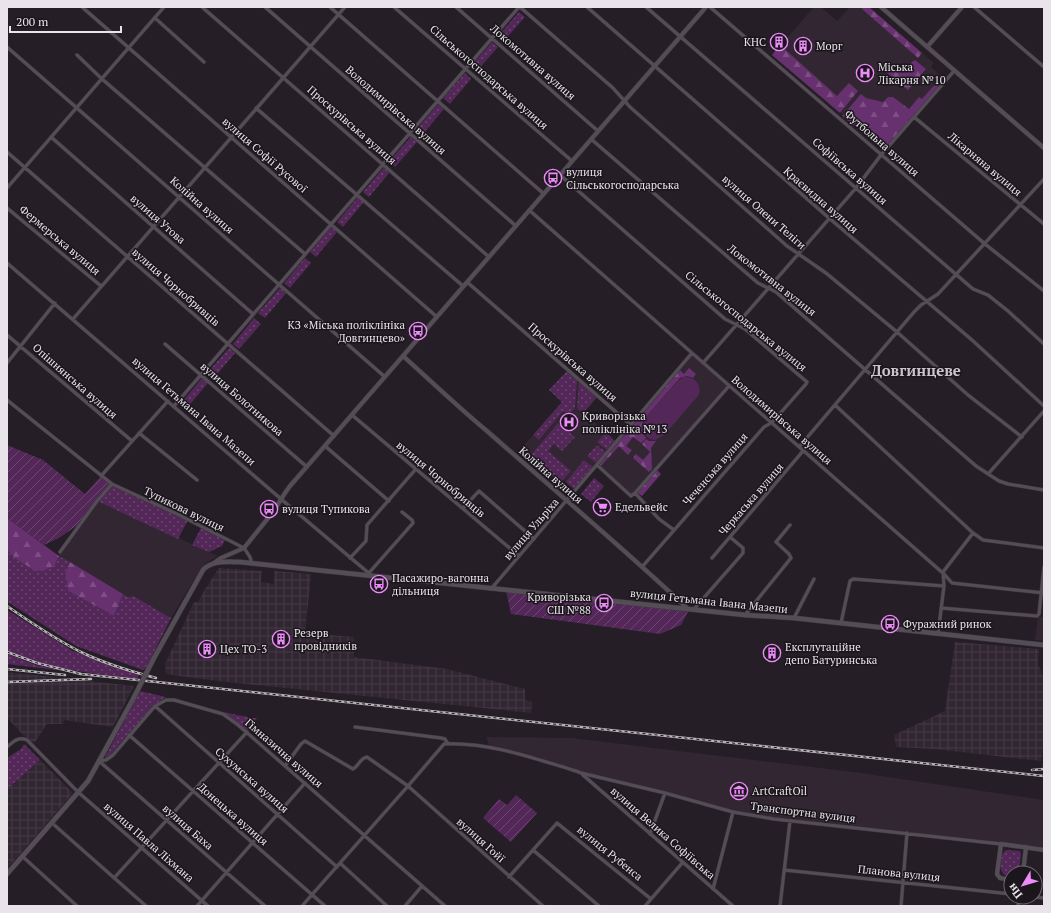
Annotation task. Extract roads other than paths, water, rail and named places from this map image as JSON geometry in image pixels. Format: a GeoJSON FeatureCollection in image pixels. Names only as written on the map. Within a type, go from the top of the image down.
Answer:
{"type":"FeatureCollection","features":[{"type":"Feature","properties":{"kind":"main road","name":"вулиця Гетьмана Івана Мазепи"},"geometry":{"type":"LineString","coordinates":[[211,564],[222,562],[252,564],[370,575],[491,589],[745,615],[794,618],[1044,645]]}},
{"type":"Feature","properties":{"kind":"main road"},"geometry":{"type":"LineString","coordinates":[[7,874],[88,781],[203,570],[211,564]]}},
{"type":"Feature","properties":{"kind":"street","name":"вулиця Софії Русової"},"geometry":{"type":"LineString","coordinates":[[82,7],[128,49],[437,317]]}},
{"type":"Feature","properties":{"kind":"street"},"geometry":{"type":"LineString","coordinates":[[7,188],[164,7]]}},
{"type":"Feature","properties":{"kind":"street","name":"Проскурівська вулиця"},"geometry":{"type":"LineString","coordinates":[[202,7],[489,257]]}},
{"type":"Feature","properties":{"kind":"street","name":"Володимирівська вулиця"},"geometry":{"type":"LineString","coordinates":[[265,7],[516,226]]}},
{"type":"Feature","properties":{"kind":"street"},"geometry":{"type":"LineString","coordinates":[[330,7],[544,194]]}},
{"type":"Feature","properties":{"kind":"street"},"geometry":{"type":"LineString","coordinates":[[72,319],[310,46],[346,7]]}},
{"type":"Feature","properties":{"kind":"street","name":"Сільськогосподарська вулиця"},"geometry":{"type":"LineString","coordinates":[[394,7],[572,161]]}},
{"type":"Feature","properties":{"kind":"street","name":"Локомотивна вулиця"},"geometry":{"type":"LineString","coordinates":[[456,7],[598,131]]}},
{"type":"Feature","properties":{"kind":"street"},"geometry":{"type":"LineString","coordinates":[[174,406],[519,7]]}},
{"type":"Feature","properties":{"kind":"street","name":"вулиця Олени Теліги"},"geometry":{"type":"LineString","coordinates":[[519,7],[613,88],[630,107],[787,246],[826,273],[897,332],[968,395],[1022,437]]}},
{"type":"Feature","properties":{"kind":"street","name":"Краєвидна вулиця"},"geometry":{"type":"LineString","coordinates":[[587,7],[829,218],[972,340],[1044,406]]}},
{"type":"Feature","properties":{"kind":"street","name":"Софіївська вулиця"},"geometry":{"type":"LineString","coordinates":[[646,7],[973,289],[988,295],[1044,344]]}},
{"type":"Feature","properties":{"kind":"street"},"geometry":{"type":"LineString","coordinates":[[211,564],[244,548],[306,467],[352,416],[706,7]]}},
{"type":"Feature","properties":{"kind":"street","name":"Футбольна вулиця"},"geometry":{"type":"LineString","coordinates":[[710,7],[985,244],[1044,291]]}},
{"type":"Feature","properties":{"kind":"street"},"geometry":{"type":"LineString","coordinates":[[881,7],[1044,148]]}},
{"type":"Feature","properties":{"kind":"street"},"geometry":{"type":"LineString","coordinates":[[927,47],[962,7]]}},
{"type":"Feature","properties":{"kind":"street"},"geometry":{"type":"LineString","coordinates":[[974,7],[1044,67]]}},
{"type":"Feature","properties":{"kind":"street"},"geometry":{"type":"LineString","coordinates":[[154,18],[204,62]]}},
{"type":"Feature","properties":{"kind":"street","name":"Колійна вулиця"},"geometry":{"type":"LineString","coordinates":[[7,47],[385,377]]}},
{"type":"Feature","properties":{"kind":"street"},"geometry":{"type":"LineString","coordinates":[[77,55],[102,79],[305,254]]}},
{"type":"Feature","properties":{"kind":"street"},"geometry":{"type":"LineString","coordinates":[[703,363],[856,188],[882,155],[954,71]]}},
{"type":"Feature","properties":{"kind":"street"},"geometry":{"type":"LineString","coordinates":[[256,108],[463,286]]}},
{"type":"Feature","properties":{"kind":"street","name":"Лікарняна вулиця"},"geometry":{"type":"LineString","coordinates":[[914,117],[1044,224]]}},
{"type":"Feature","properties":{"kind":"street","name":"вулиця Утова"},"geometry":{"type":"LineString","coordinates":[[51,137],[253,314]]}},
{"type":"Feature","properties":{"kind":"street","name":"Локомотивна вулиця"},"geometry":{"type":"LineString","coordinates":[[591,139],[758,283],[776,292],[969,460],[999,481],[1044,490]]}},
{"type":"Feature","properties":{"kind":"street","name":"вулиця Чорнобривців"},"geometry":{"type":"LineString","coordinates":[[7,152],[334,436]]}},
{"type":"Feature","properties":{"kind":"street","name":"Сільськогосподарська вулиця"},"geometry":{"type":"LineString","coordinates":[[560,175],[725,319],[745,329],[807,382],[771,423]]}},
{"type":"Feature","properties":{"kind":"street"},"geometry":{"type":"LineString","coordinates":[[799,447],[914,312],[926,301],[938,294],[1044,179]]}},
{"type":"Feature","properties":{"kind":"street","name":"Фермерська вулиця"},"geometry":{"type":"LineString","coordinates":[[7,208],[101,286]]}},
{"type":"Feature","properties":{"kind":"street","name":"Володимирівська вулиця"},"geometry":{"type":"LineString","coordinates":[[529,210],[944,574],[952,583],[1043,593]]}},
{"type":"Feature","properties":{"kind":"street","name":"вулиця Гетьмана Івана Мазепи"},"geometry":{"type":"LineString","coordinates":[[7,263],[370,575]]}},
{"type":"Feature","properties":{"kind":"street","name":"Проскурівська вулиця"},"geometry":{"type":"LineString","coordinates":[[467,282],[631,425]]}},
{"type":"Feature","properties":{"kind":"street"},"geometry":{"type":"LineString","coordinates":[[7,363],[54,303]]}},
{"type":"Feature","properties":{"kind":"street","name":"Опішнянська вулиця"},"geometry":{"type":"LineString","coordinates":[[7,335],[132,441]]}},
{"type":"Feature","properties":{"kind":"street","name":"вулиця Болотникова"},"geometry":{"type":"LineString","coordinates":[[165,344],[306,467]]}},
{"type":"Feature","properties":{"kind":"street","name":"вулиця Ульріха"},"geometry":{"type":"LineString","coordinates":[[491,589],[692,353]]}},
{"type":"Feature","properties":{"kind":"street","name":"Колійна вулиця"},"geometry":{"type":"LineString","coordinates":[[403,356],[486,431],[568,500],[687,608]]}},
{"type":"Feature","properties":{"kind":"street"},"geometry":{"type":"LineString","coordinates":[[597,465],[631,496],[729,386]]}},
{"type":"Feature","properties":{"kind":"street","name":"Тупикова вулиця"},"geometry":{"type":"LineString","coordinates":[[7,400],[112,484],[177,514],[244,548]]}},
{"type":"Feature","properties":{"kind":"street"},"geometry":{"type":"LineString","coordinates":[[101,476],[168,401]]}},
{"type":"Feature","properties":{"kind":"street"},"geometry":{"type":"LineString","coordinates":[[835,405],[973,533],[983,540],[1044,548]]}},
{"type":"Feature","properties":{"kind":"street"},"geometry":{"type":"LineString","coordinates":[[988,474],[1044,411]]}},
{"type":"Feature","properties":{"kind":"street","name":"вулиця Чорнобривців"},"geometry":{"type":"LineString","coordinates":[[352,416],[519,556]]}},
{"type":"Feature","properties":{"kind":"street","name":"Чеченська вулиця"},"geometry":{"type":"LineString","coordinates":[[642,566],[764,427],[771,423]]}},
{"type":"Feature","properties":{"kind":"street"},"geometry":{"type":"LineString","coordinates":[[139,433],[196,480]]}},
{"type":"Feature","properties":{"kind":"street"},"geometry":{"type":"LineString","coordinates":[[325,446],[389,500]]}},
{"type":"Feature","properties":{"kind":"street","name":"Черкаська вулиця"},"geometry":{"type":"LineString","coordinates":[[712,558],[803,451]]}},
{"type":"Feature","properties":{"kind":"street"},"geometry":{"type":"LineString","coordinates":[[350,558],[366,541],[367,525],[415,470]]}},
{"type":"Feature","properties":{"kind":"street"},"geometry":{"type":"LineString","coordinates":[[60,552],[83,518],[112,484]]}},
{"type":"Feature","properties":{"kind":"street"},"geometry":{"type":"LineString","coordinates":[[462,508],[479,491],[534,539]]}},
{"type":"Feature","properties":{"kind":"street"},"geometry":{"type":"LineString","coordinates":[[634,493],[659,519],[674,530]]}},
{"type":"Feature","properties":{"kind":"street"},"geometry":{"type":"LineString","coordinates":[[370,575],[413,523],[402,512]]}},
{"type":"Feature","properties":{"kind":"street"},"geometry":{"type":"LineString","coordinates":[[745,615],[791,558],[791,556],[776,542],[790,525]]}},
{"type":"Feature","properties":{"kind":"street"},"geometry":{"type":"LineString","coordinates":[[938,634],[944,586],[943,572],[973,533]]}},
{"type":"Feature","properties":{"kind":"street"},"geometry":{"type":"LineString","coordinates":[[694,609],[743,553],[743,548],[730,537]]}},
{"type":"Feature","properties":{"kind":"street"},"geometry":{"type":"LineString","coordinates":[[244,548],[250,557],[252,564]]}},
{"type":"Feature","properties":{"kind":"street"},"geometry":{"type":"LineString","coordinates":[[941,608],[1037,616],[1039,614],[1043,593],[1044,567]]}},
{"type":"Feature","properties":{"kind":"street"},"geometry":{"type":"LineString","coordinates":[[794,618],[814,579]]}},
{"type":"Feature","properties":{"kind":"street"},"geometry":{"type":"LineString","coordinates":[[841,624],[850,581],[853,579],[944,586]]}},
{"type":"Feature","properties":{"kind":"street","name":"Гімназична вулиця"},"geometry":{"type":"LineString","coordinates":[[154,706],[166,700],[174,700],[192,704],[223,714],[230,718],[445,906]]}},
{"type":"Feature","properties":{"kind":"street"},"geometry":{"type":"LineString","coordinates":[[99,761],[106,760],[113,755],[154,706]]}},
{"type":"Feature","properties":{"kind":"street","name":"Сухумська вулиця"},"geometry":{"type":"LineString","coordinates":[[154,706],[337,866]]}},
{"type":"Feature","properties":{"kind":"street","name":"Транспортна вулиця"},"geometry":{"type":"LineString","coordinates":[[356,727],[441,738],[448,744],[503,750],[576,771],[581,774],[733,812],[790,821],[907,833],[1044,850]]}},
{"type":"Feature","properties":{"kind":"street"},"geometry":{"type":"LineString","coordinates":[[114,878],[247,732]]}},
{"type":"Feature","properties":{"kind":"street","name":"Донецька вулиця"},"geometry":{"type":"LineString","coordinates":[[129,735],[326,906]]}},
{"type":"Feature","properties":{"kind":"street","name":"вулиця Павла Ліхмана"},"geometry":{"type":"LineString","coordinates":[[7,747],[20,738],[26,740],[78,792],[208,906]]}},
{"type":"Feature","properties":{"kind":"street","name":"вулиця Гойї"},"geometry":{"type":"LineString","coordinates":[[285,766],[301,744],[305,741],[353,770],[364,758],[367,757],[408,786],[543,906]]}},
{"type":"Feature","properties":{"kind":"street"},"geometry":{"type":"LineString","coordinates":[[302,906],[408,786],[442,745],[448,744]]}},
{"type":"Feature","properties":{"kind":"street","name":"вулиця Баха"},"geometry":{"type":"LineString","coordinates":[[99,761],[265,906]]}},
{"type":"Feature","properties":{"kind":"street","name":"вулиця Велика Софіївська"},"geometry":{"type":"LineString","coordinates":[[581,774],[733,906]]}},
{"type":"Feature","properties":{"kind":"street"},"geometry":{"type":"LineString","coordinates":[[197,906],[305,783]]}},
{"type":"Feature","properties":{"kind":"street"},"geometry":{"type":"LineString","coordinates":[[650,834],[665,794]]}},
{"type":"Feature","properties":{"kind":"street"},"geometry":{"type":"LineString","coordinates":[[713,889],[733,812]]}},
{"type":"Feature","properties":{"kind":"street"},"geometry":{"type":"LineString","coordinates":[[780,906],[790,821]]}},
{"type":"Feature","properties":{"kind":"street"},"geometry":{"type":"LineString","coordinates":[[52,823],[146,906]]}},
{"type":"Feature","properties":{"kind":"street","name":"вулиця Рубенса"},"geometry":{"type":"LineString","coordinates":[[533,850],[557,823],[651,899]]}},
{"type":"Feature","properties":{"kind":"street"},"geometry":{"type":"LineString","coordinates":[[901,906],[907,833]]}},
{"type":"Feature","properties":{"kind":"street"},"geometry":{"type":"LineString","coordinates":[[1001,844],[997,874],[1000,878],[1003,879]]}},
{"type":"Feature","properties":{"kind":"street"},"geometry":{"type":"LineString","coordinates":[[1024,865],[1026,847]]}},
{"type":"Feature","properties":{"kind":"street"},"geometry":{"type":"LineString","coordinates":[[509,877],[533,850],[599,906]]}},
{"type":"Feature","properties":{"kind":"street"},"geometry":{"type":"LineString","coordinates":[[22,856],[77,906]]}},
{"type":"Feature","properties":{"kind":"street"},"geometry":{"type":"LineString","coordinates":[[645,906],[683,862]]}},
{"type":"Feature","properties":{"kind":"street"},"geometry":{"type":"LineString","coordinates":[[340,863],[386,906]]}},
{"type":"Feature","properties":{"kind":"street","name":"Планова вулиця"},"geometry":{"type":"LineString","coordinates":[[784,870],[1003,893]]}},
{"type":"Feature","properties":{"kind":"street"},"geometry":{"type":"LineString","coordinates":[[405,906],[422,886]]}},
{"type":"Feature","properties":{"kind":"street"},"geometry":{"type":"LineString","coordinates":[[648,902],[652,906]]}},
{"type":"Feature","properties":{"kind":"railway"},"geometry":{"type":"LineString","coordinates":[[7,606],[54,637],[83,653],[119,667],[156,678]]}},
{"type":"Feature","properties":{"kind":"railway"},"geometry":{"type":"LineString","coordinates":[[7,652],[37,663],[81,674],[1044,776]]}},
{"type":"Feature","properties":{"kind":"railway"},"geometry":{"type":"LineString","coordinates":[[7,669],[65,675]]}},
{"type":"Feature","properties":{"kind":"railway"},"geometry":{"type":"LineString","coordinates":[[7,682],[91,679]]}},
{"type":"Feature","properties":{"kind":"railway"},"geometry":{"type":"LineString","coordinates":[[1032,770],[1044,769]]}},
{"type":"Feature","properties":{"kind":"place","name":"КНС"},"geometry":{"type":"Point","coordinates":[779,42]}},
{"type":"Feature","properties":{"kind":"place","name":"Морг"},"geometry":{"type":"Point","coordinates":[803,46]}},
{"type":"Feature","properties":{"kind":"place","name":"Міська Лікарня №10"},"geometry":{"type":"Point","coordinates":[865,73]}},
{"type":"Feature","properties":{"kind":"place","name":"вулиця Сільськогосподарська"},"geometry":{"type":"Point","coordinates":[553,178]}},
{"type":"Feature","properties":{"kind":"place","name":"КЗ «Міська поліклініка Довгинцево»"},"geometry":{"type":"Point","coordinates":[418,331]}},
{"type":"Feature","properties":{"kind":"place","name":"Криворізька поліклініка №13"},"geometry":{"type":"Point","coordinates":[569,422]}},
{"type":"Feature","properties":{"kind":"place","name":"Едельвейс"},"geometry":{"type":"Point","coordinates":[602,507]}},
{"type":"Feature","properties":{"kind":"place","name":"вулиця Тупикова"},"geometry":{"type":"Point","coordinates":[269,509]}},
{"type":"Feature","properties":{"kind":"place","name":"Пасажиро-вагонна дільниця"},"geometry":{"type":"Point","coordinates":[379,584]}},
{"type":"Feature","properties":{"kind":"place","name":"Криворізька СШ №88"},"geometry":{"type":"Point","coordinates":[604,603]}},
{"type":"Feature","properties":{"kind":"place","name":"Фуражний ринок"},"geometry":{"type":"Point","coordinates":[890,624]}},
{"type":"Feature","properties":{"kind":"place","name":"Резерв провідників"},"geometry":{"type":"Point","coordinates":[281,639]}},
{"type":"Feature","properties":{"kind":"place","name":"Цех ТО-3"},"geometry":{"type":"Point","coordinates":[207,649]}},
{"type":"Feature","properties":{"kind":"place","name":"Експлутаційне депо Батуринська"},"geometry":{"type":"Point","coordinates":[772,653]}},
{"type":"Feature","properties":{"kind":"place","name":"ArtCraftOil"},"geometry":{"type":"Point","coordinates":[739,791]}},
{"type":"Feature","properties":{"kind":"district","name":"Довгинцеве"},"geometry":{"type":"Point","coordinates":[916,370]}}]}
